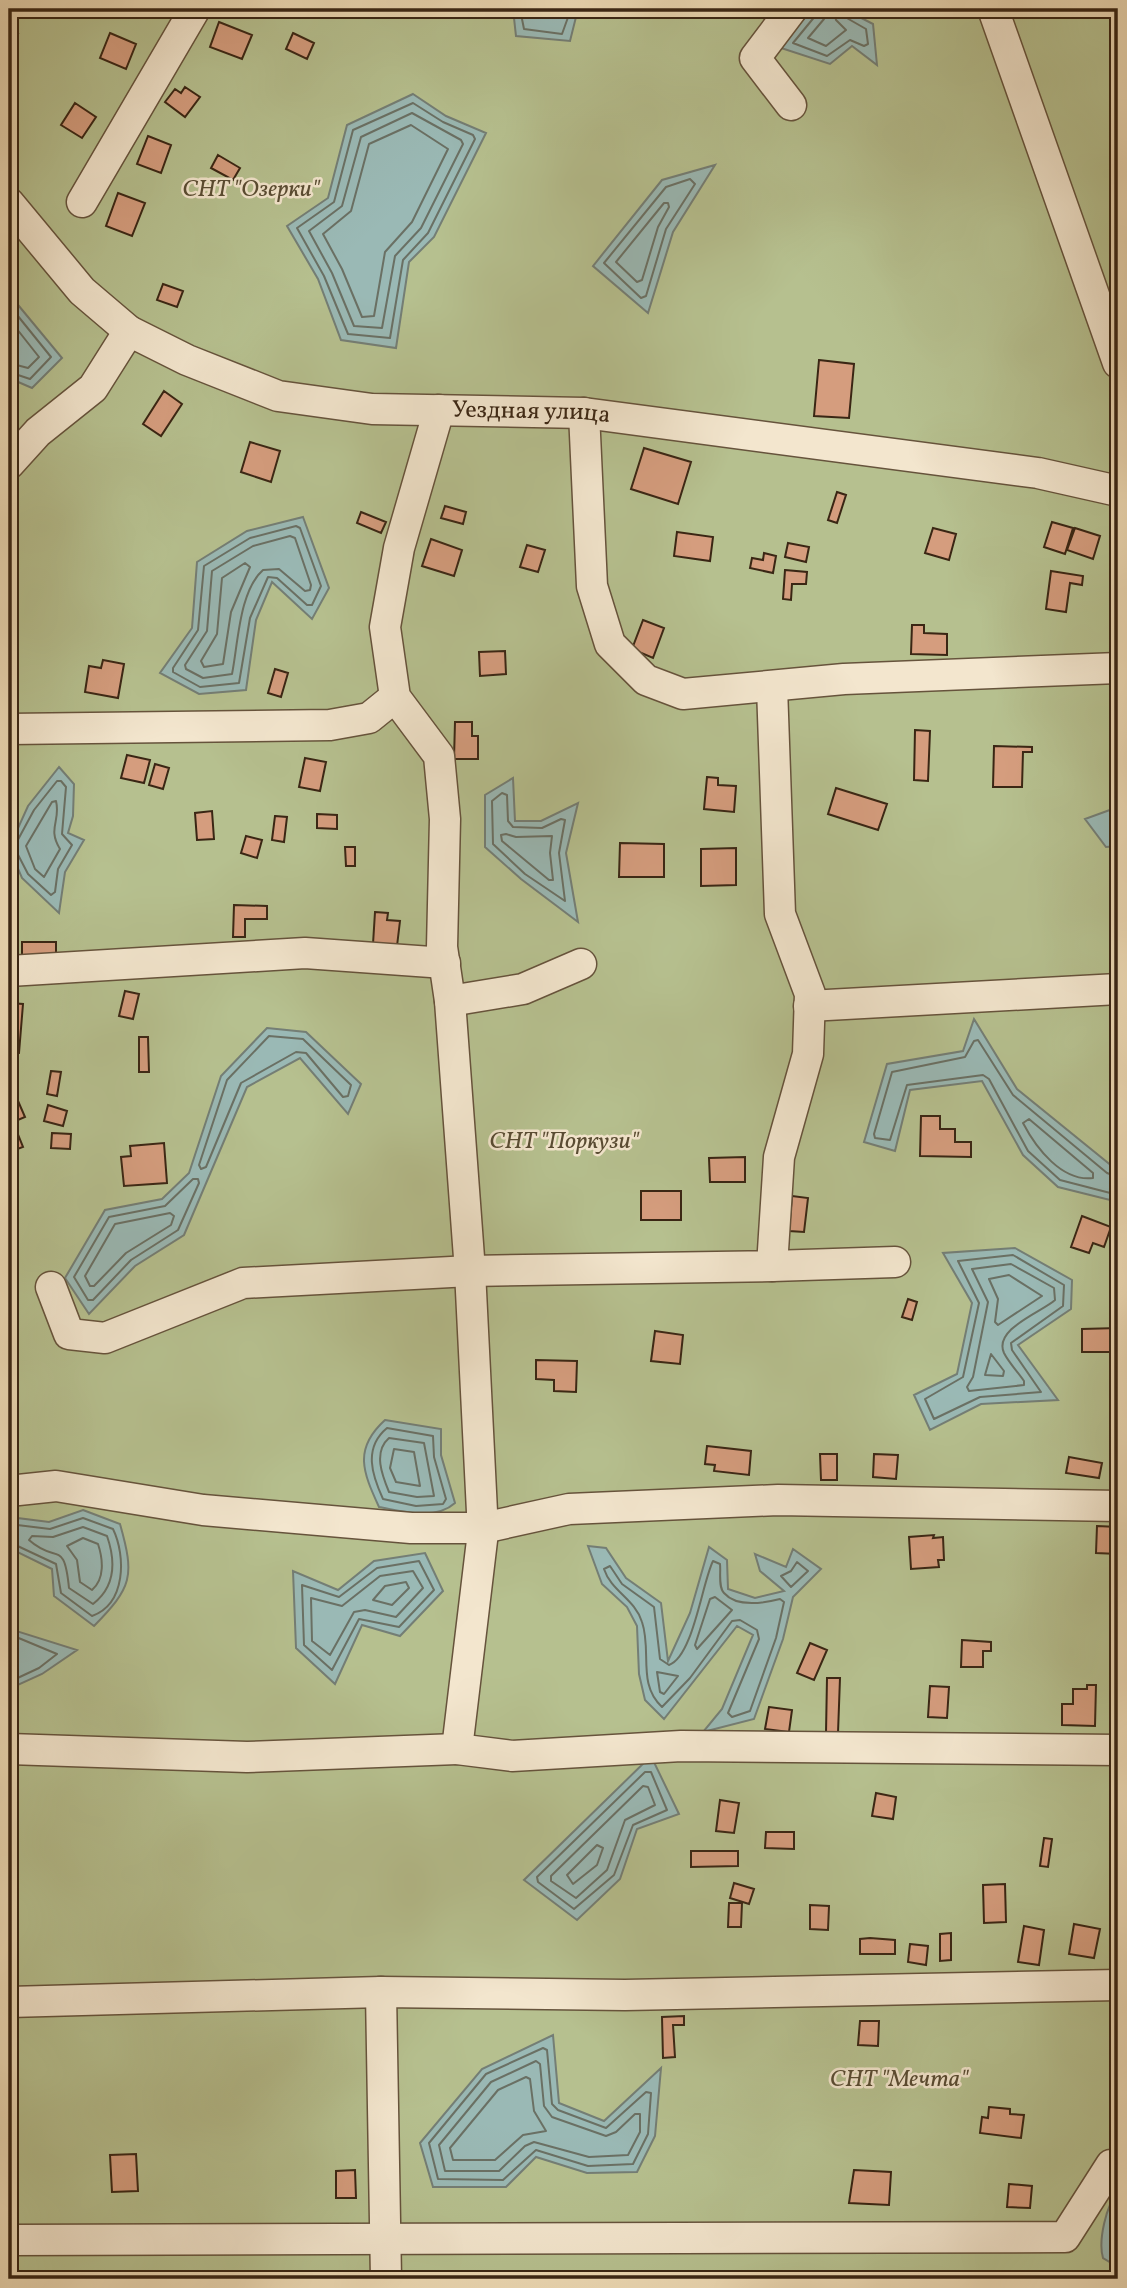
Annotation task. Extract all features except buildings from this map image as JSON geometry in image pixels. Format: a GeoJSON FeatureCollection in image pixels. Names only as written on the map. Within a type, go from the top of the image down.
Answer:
{"type":"FeatureCollection","features":[{"type":"Feature","properties":{"kind":"street"},"geometry":{"type":"LineString","coordinates":[[82,202],[195,9]]}},
{"type":"Feature","properties":{"kind":"street"},"geometry":{"type":"LineString","coordinates":[[791,105],[755,58],[792,9]]}},
{"type":"Feature","properties":{"kind":"street"},"geometry":{"type":"LineString","coordinates":[[993,9],[1108,300],[1118,363]]}},
{"type":"Feature","properties":{"kind":"street","name":"Уездная улица"},"geometry":{"type":"LineString","coordinates":[[9,203],[82,291],[129,331],[187,360],[278,396],[372,409],[584,414],[1038,473],[1118,491]]}},
{"type":"Feature","properties":{"kind":"street"},"geometry":{"type":"LineString","coordinates":[[9,464],[38,432],[93,388],[129,331]]}},
{"type":"Feature","properties":{"kind":"street"},"geometry":{"type":"LineString","coordinates":[[439,410],[399,548],[385,627],[395,697],[439,756],[445,819],[444,963],[450,1001],[470,1271],[483,1528],[457,1749]]}},
{"type":"Feature","properties":{"kind":"street"},"geometry":{"type":"LineString","coordinates":[[584,414],[592,586],[610,644],[646,680],[683,694],[844,679],[1118,668]]}},
{"type":"Feature","properties":{"kind":"street"},"geometry":{"type":"LineString","coordinates":[[772,687],[780,914],[810,994],[808,1054],[779,1157],[772,1266]]}},
{"type":"Feature","properties":{"kind":"street"},"geometry":{"type":"LineString","coordinates":[[9,729],[330,725],[369,718],[395,697]]}},
{"type":"Feature","properties":{"kind":"street"},"geometry":{"type":"LineString","coordinates":[[9,971],[305,953],[444,963]]}},
{"type":"Feature","properties":{"kind":"street"},"geometry":{"type":"LineString","coordinates":[[450,1001],[523,989],[581,964]]}},
{"type":"Feature","properties":{"kind":"street"},"geometry":{"type":"LineString","coordinates":[[809,1006],[1118,989]]}},
{"type":"Feature","properties":{"kind":"street"},"geometry":{"type":"LineString","coordinates":[[51,1287],[69,1334],[105,1338],[243,1283],[470,1271],[895,1262]]}},
{"type":"Feature","properties":{"kind":"street"},"geometry":{"type":"LineString","coordinates":[[9,1491],[55,1486],[227,1513],[411,1528],[483,1528],[569,1508],[778,1500],[1118,1506]]}},
{"type":"Feature","properties":{"kind":"street"},"geometry":{"type":"LineString","coordinates":[[9,1749],[247,1756],[457,1749],[512,1756],[681,1746],[1118,1750]]}},
{"type":"Feature","properties":{"kind":"street"},"geometry":{"type":"LineString","coordinates":[[9,2001],[381,1992],[625,1994],[1118,1985]]}},
{"type":"Feature","properties":{"kind":"street"},"geometry":{"type":"LineString","coordinates":[[381,1992],[386,2279]]}},
{"type":"Feature","properties":{"kind":"street"},"geometry":{"type":"LineString","coordinates":[[9,2240],[1065,2236],[1111,2165],[1118,2165]]}},
{"type":"Feature","properties":{"kind":"green space","name":"СНТ \"Поркузи\""},"geometry":{"type":"Polygon","coordinates":[[[9,9],[1118,9],[1118,2279],[9,2279],[9,9]]]}},
{"type":"Feature","properties":{"kind":"water"},"geometry":{"type":"Polygon","coordinates":[[[513,9],[578,9],[570,41],[516,36],[513,9]]]}},
{"type":"Feature","properties":{"kind":"water"},"geometry":{"type":"Polygon","coordinates":[[[813,9],[844,9],[873,24],[877,65],[852,46],[830,64],[778,47],[813,9]]]}},
{"type":"Feature","properties":{"kind":"water"},"geometry":{"type":"Polygon","coordinates":[[[413,94],[446,116],[486,133],[434,237],[409,262],[396,348],[341,340],[318,279],[287,226],[328,198],[347,125],[413,94]]]}},
{"type":"Feature","properties":{"kind":"water"},"geometry":{"type":"Polygon","coordinates":[[[715,165],[673,232],[648,313],[593,266],[662,180],[715,165]]]}},
{"type":"Feature","properties":{"kind":"water"},"geometry":{"type":"Polygon","coordinates":[[[9,294],[62,358],[32,388],[9,378],[9,294]]]}},
{"type":"Feature","properties":{"kind":"water"},"geometry":{"type":"Polygon","coordinates":[[[303,517],[329,588],[312,619],[272,582],[256,620],[246,690],[199,694],[160,673],[192,628],[197,562],[247,531],[303,517]]]}},
{"type":"Feature","properties":{"kind":"water"},"geometry":{"type":"Polygon","coordinates":[[[59,767],[74,784],[73,816],[68,833],[84,840],[65,872],[59,913],[22,878],[9,848],[28,806],[59,767]]]}},
{"type":"Feature","properties":{"kind":"water"},"geometry":{"type":"Polygon","coordinates":[[[513,778],[515,821],[541,821],[578,803],[566,853],[578,922],[521,879],[485,847],[485,795],[513,778]]]}},
{"type":"Feature","properties":{"kind":"water"},"geometry":{"type":"Polygon","coordinates":[[[1118,807],[1118,846],[1106,847],[1085,819],[1118,807]]]}},
{"type":"Feature","properties":{"kind":"water"},"geometry":{"type":"Polygon","coordinates":[[[974,1019],[1017,1089],[1118,1171],[1118,1202],[1058,1187],[1023,1155],[982,1081],[910,1090],[895,1151],[864,1142],[887,1064],[963,1051],[974,1019]]]}},
{"type":"Feature","properties":{"kind":"water"},"geometry":{"type":"Polygon","coordinates":[[[267,1028],[306,1032],[361,1084],[348,1114],[300,1058],[247,1087],[184,1235],[135,1266],[89,1314],[65,1278],[105,1210],[162,1199],[189,1173],[221,1076],[267,1028]]]}},
{"type":"Feature","properties":{"kind":"water"},"geometry":{"type":"Polygon","coordinates":[[[1015,1248],[1072,1280],[1071,1309],[1018,1345],[1058,1400],[981,1404],[930,1430],[914,1395],[957,1374],[972,1303],[943,1253],[1015,1248]]]}},
{"type":"Feature","properties":{"kind":"water"},"geometry":{"type":"Polygon","coordinates":[[[385,1420],[441,1429],[441,1455],[455,1503],[447,1509],[428,1513],[379,1507],[365,1472],[364,1461],[368,1441],[385,1420]]]}},
{"type":"Feature","properties":{"kind":"water"},"geometry":{"type":"Polygon","coordinates":[[[83,1510],[120,1524],[128,1557],[127,1580],[123,1591],[94,1626],[54,1596],[52,1569],[9,1548],[9,1517],[49,1522],[83,1510]]]}},
{"type":"Feature","properties":{"kind":"water"},"geometry":{"type":"Polygon","coordinates":[[[588,1546],[606,1548],[626,1578],[661,1603],[668,1661],[690,1613],[709,1547],[727,1560],[728,1589],[755,1598],[784,1591],[760,1571],[755,1554],[786,1567],[793,1549],[821,1569],[793,1597],[783,1639],[754,1719],[703,1732],[722,1709],[753,1635],[737,1626],[664,1719],[645,1700],[639,1674],[637,1626],[627,1607],[602,1584],[588,1546]]]}},
{"type":"Feature","properties":{"kind":"water"},"geometry":{"type":"Polygon","coordinates":[[[425,1553],[443,1591],[400,1636],[362,1625],[335,1684],[296,1648],[293,1571],[338,1590],[374,1561],[425,1553]]]}},
{"type":"Feature","properties":{"kind":"water"},"geometry":{"type":"Polygon","coordinates":[[[9,1623],[16,1631],[77,1650],[42,1674],[9,1689],[9,1623]]]}},
{"type":"Feature","properties":{"kind":"water"},"geometry":{"type":"Polygon","coordinates":[[[651,1756],[679,1814],[637,1829],[620,1879],[577,1920],[524,1880],[651,1756]]]}},
{"type":"Feature","properties":{"kind":"water"},"geometry":{"type":"Polygon","coordinates":[[[553,2035],[559,2103],[604,2121],[661,2068],[655,2136],[637,2172],[587,2173],[536,2157],[506,2187],[433,2187],[420,2143],[482,2069],[553,2035]]]}},
{"type":"Feature","properties":{"kind":"water"},"geometry":{"type":"Polygon","coordinates":[[[1118,2192],[1118,2267],[1103,2258],[1102,2233],[1107,2214],[1118,2192]]]}},
{"type":"Feature","properties":{"kind":"park label","name":"СНТ \"Озерки\""},"geometry":{"type":"Point","coordinates":[251,190]}},
{"type":"Feature","properties":{"kind":"park label","name":"СНТ \"Мечта\""},"geometry":{"type":"Point","coordinates":[899,2080]}}]}
